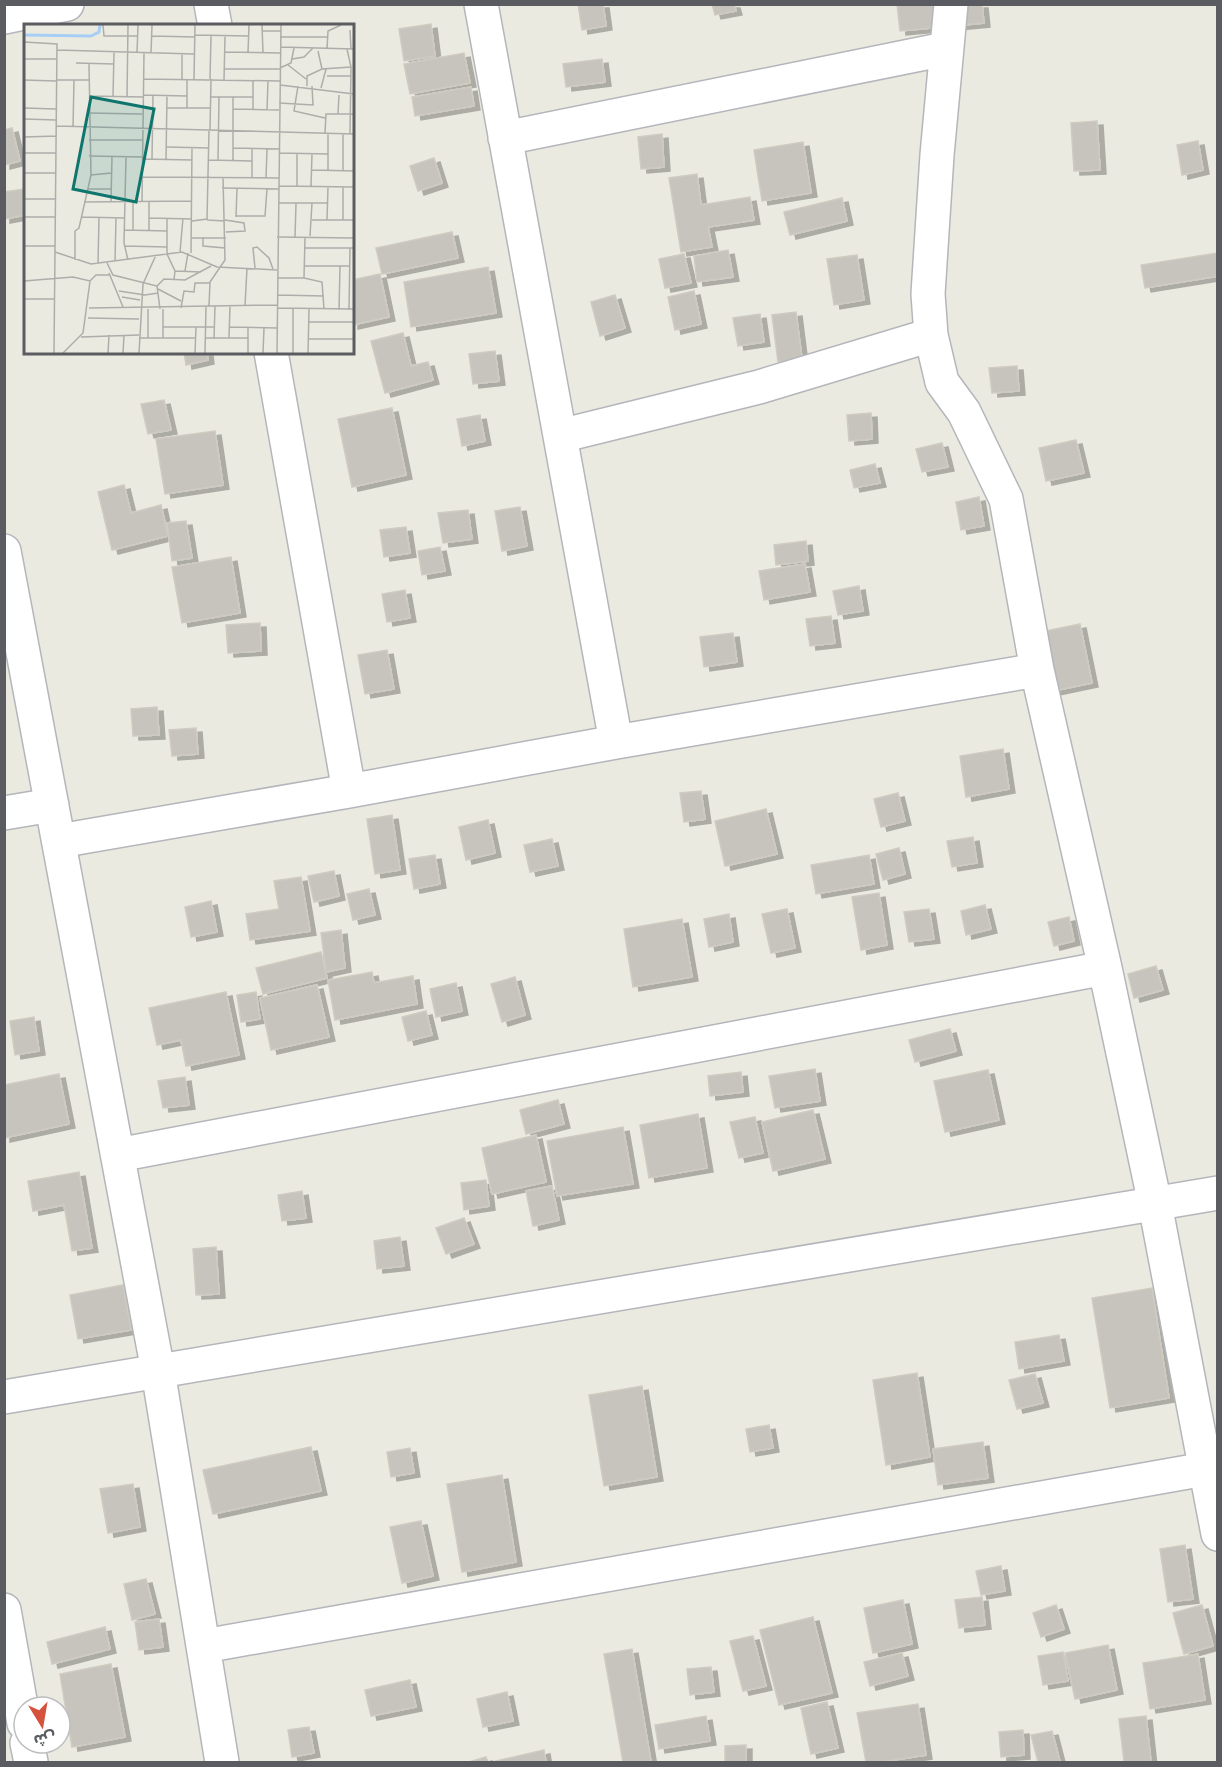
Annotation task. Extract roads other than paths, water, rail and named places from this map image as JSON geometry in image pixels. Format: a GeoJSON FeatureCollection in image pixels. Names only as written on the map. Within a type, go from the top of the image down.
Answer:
{"type":"FeatureCollection","features":[{"type":"Feature","properties":{"kind":"street"},"geometry":{"type":"LineString","coordinates":[[211,4],[215,24]]}},
{"type":"Feature","properties":{"kind":"street"},"geometry":{"type":"LineString","coordinates":[[481,4],[616,742]]}},
{"type":"Feature","properties":{"kind":"street"},"geometry":{"type":"LineString","coordinates":[[951,4],[945,49],[928,294],[931,336],[942,382],[964,412],[1006,499],[1038,670],[1155,1204],[1218,1534]]}},
{"type":"Feature","properties":{"kind":"street"},"geometry":{"type":"LineString","coordinates":[[4,18],[61,5]]}},
{"type":"Feature","properties":{"kind":"street"},"geometry":{"type":"LineString","coordinates":[[505,138],[945,49]]}},
{"type":"Feature","properties":{"kind":"street"},"geometry":{"type":"LineString","coordinates":[[560,436],[759,387],[931,336]]}},
{"type":"Feature","properties":{"kind":"street"},"geometry":{"type":"LineString","coordinates":[[272,354],[349,791]]}},
{"type":"Feature","properties":{"kind":"street"},"geometry":{"type":"LineString","coordinates":[[4,551],[158,1371],[222,1762]]}},
{"type":"Feature","properties":{"kind":"street"},"geometry":{"type":"LineString","coordinates":[[58,841],[1038,670]]}},
{"type":"Feature","properties":{"kind":"street"},"geometry":{"type":"LineString","coordinates":[[4,813],[52,805]]}},
{"type":"Feature","properties":{"kind":"street"},"geometry":{"type":"LineString","coordinates":[[118,1155],[1105,968]]}},
{"type":"Feature","properties":{"kind":"street"},"geometry":{"type":"LineString","coordinates":[[4,1397],[1218,1193]]}},
{"type":"Feature","properties":{"kind":"street"},"geometry":{"type":"LineString","coordinates":[[204,1646],[1205,1469]]}},
{"type":"Feature","properties":{"kind":"street"},"geometry":{"type":"LineString","coordinates":[[4,1610],[19,1695]]}}]}
